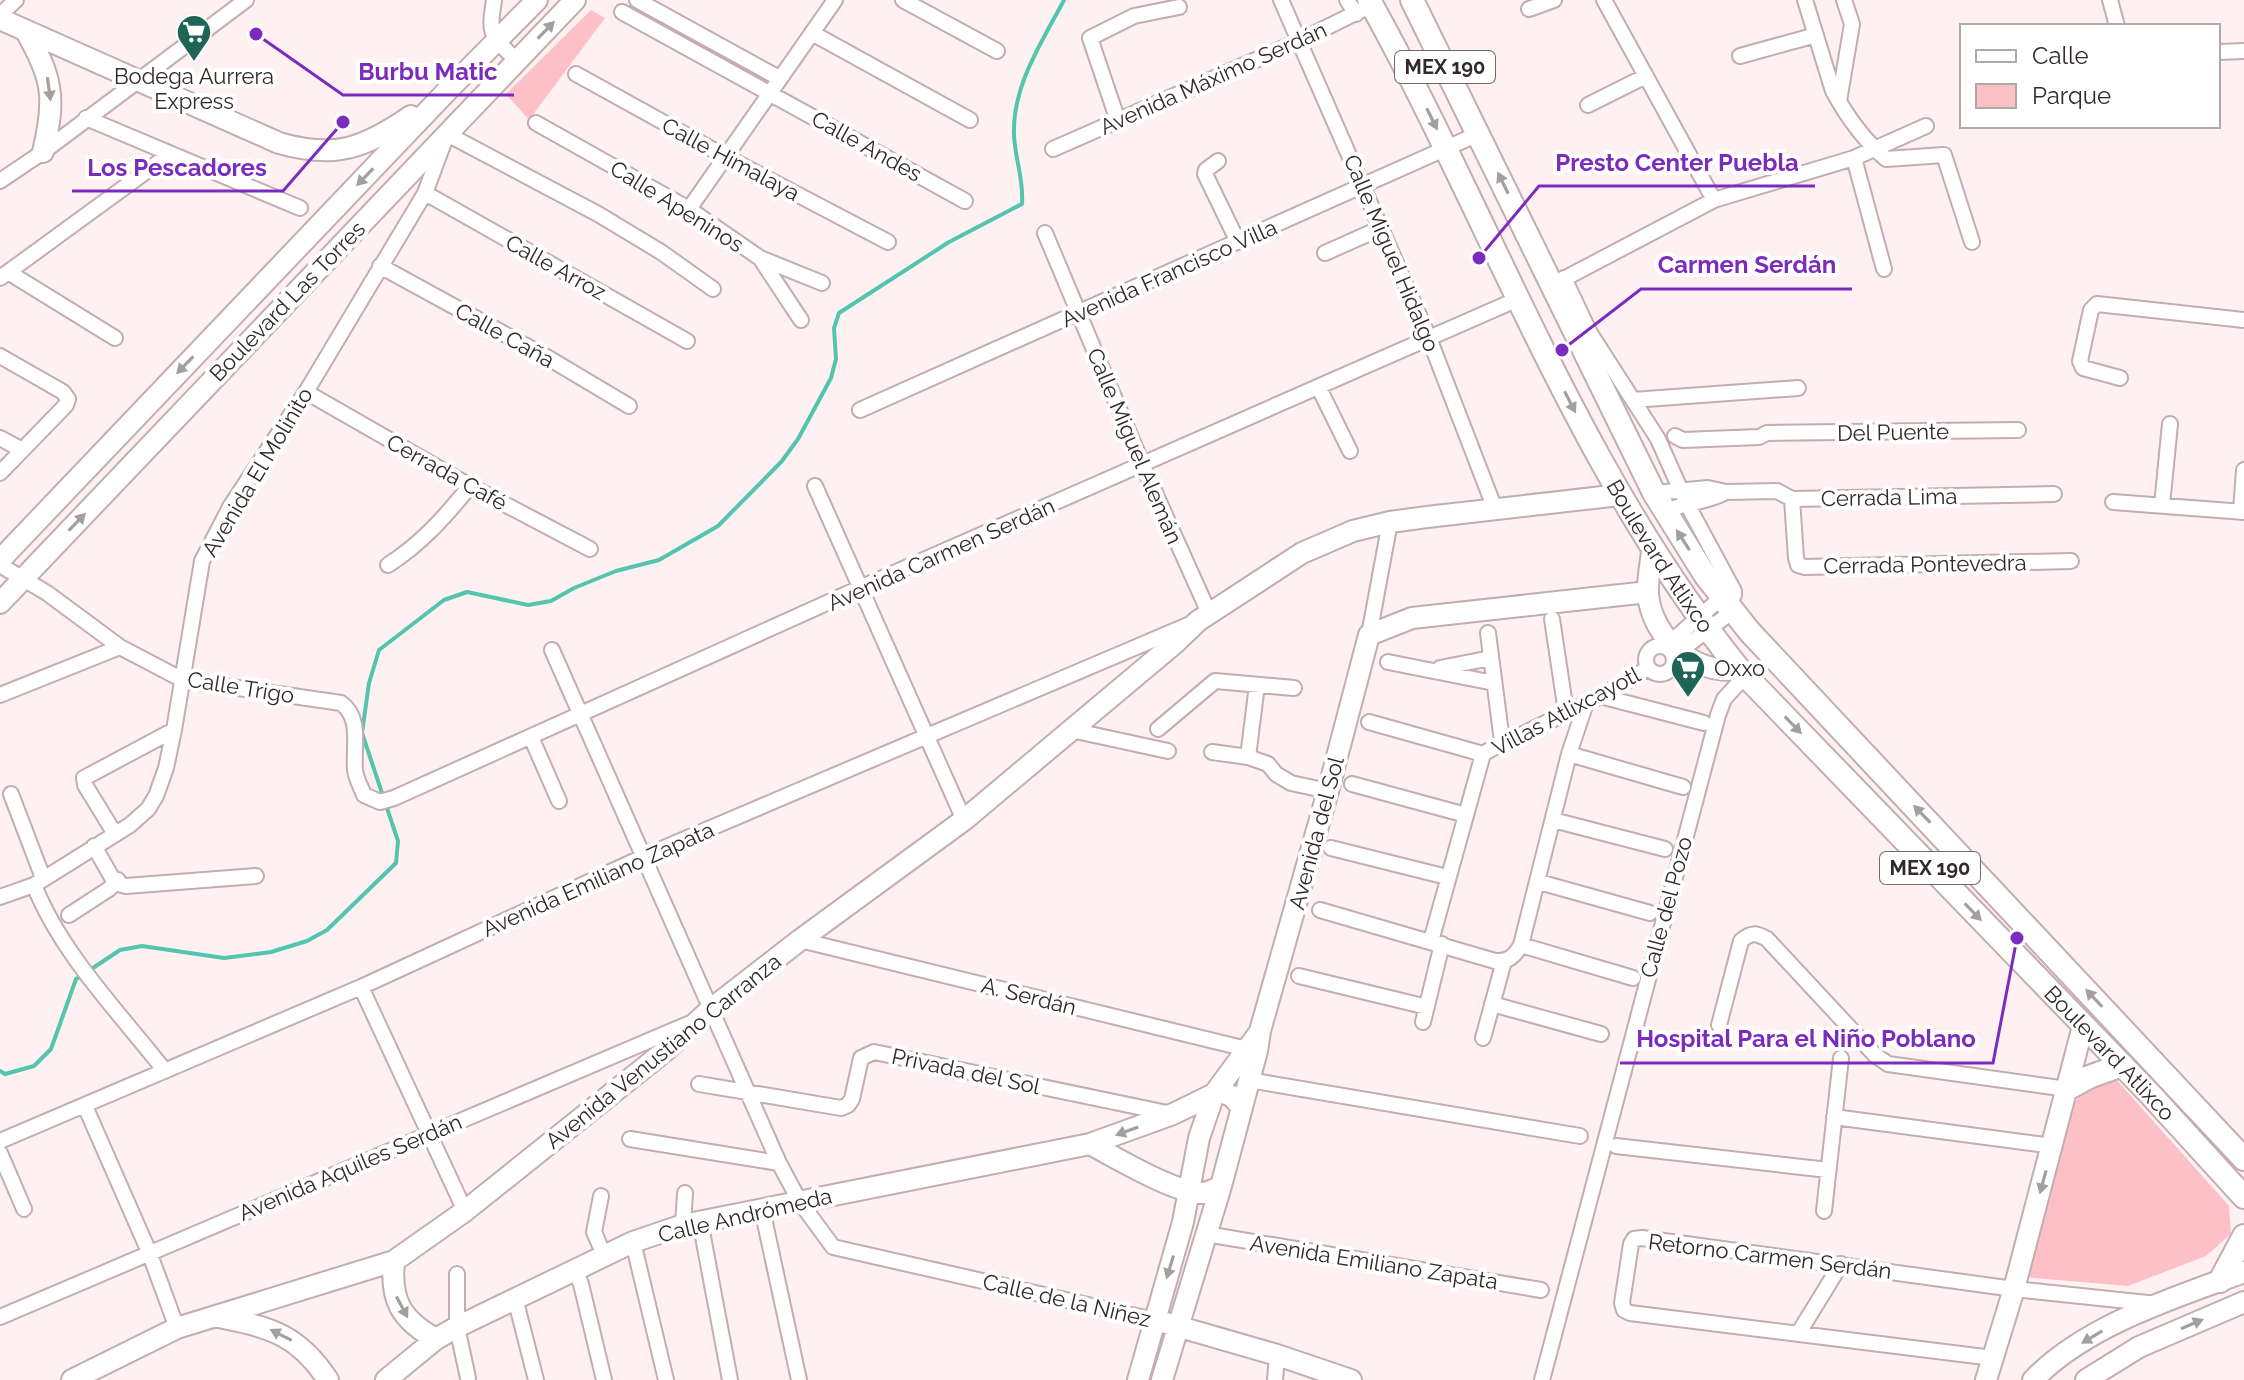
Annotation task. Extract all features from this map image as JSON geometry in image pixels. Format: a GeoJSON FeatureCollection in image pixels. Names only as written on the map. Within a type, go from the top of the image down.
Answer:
{"type":"FeatureCollection","features":[{"type":"Feature","properties":{"kind":"main road","name":"Boulevard Las Torres"},"geometry":{"type":"LineString","coordinates":[[0,562],[537,0]]}},
{"type":"Feature","properties":{"kind":"main road","name":"Boulevard Las Torres"},"geometry":{"type":"LineString","coordinates":[[0,603],[575,0]]}},
{"type":"Feature","properties":{"kind":"main road","name":"Boulevard Atlixco"},"geometry":{"type":"LineString","coordinates":[[1412,0],[1478,134],[1564,293],[1660,502],[1705,575],[1749,631],[2244,1159]]}},
{"type":"Feature","properties":{"kind":"main road","name":"Boulevard Atlixco"},"geometry":{"type":"LineString","coordinates":[[1366,6],[1411,77],[1518,299],[1620,495],[1652,550],[1704,624],[1742,672],[2149,1093],[2244,1197]]}},
{"type":"Feature","properties":{"kind":"main road"},"geometry":{"type":"LineString","coordinates":[[0,17],[137,81],[279,143],[309,152],[339,151],[364,143],[386,133],[447,91]]}},
{"type":"Feature","properties":{"kind":"main road"},"geometry":{"type":"LineString","coordinates":[[25,30],[43,61],[51,90],[51,120],[43,152]]}},
{"type":"Feature","properties":{"kind":"main road"},"geometry":{"type":"LineString","coordinates":[[1203,617],[1302,553],[1353,531],[1390,522],[1620,495]]}},
{"type":"Feature","properties":{"kind":"main road"},"geometry":{"type":"LineString","coordinates":[[1652,550],[1648,592],[1659,627],[1672,650],[1703,666],[1742,672]]}},
{"type":"Feature","properties":{"kind":"main road"},"geometry":{"type":"LineString","coordinates":[[1369,635],[1412,618],[1648,592]]}},
{"type":"Feature","properties":{"kind":"main road","name":"Avenida Venustiano Carranza"},"geometry":{"type":"LineString","coordinates":[[72,1380],[177,1328],[394,1261],[465,1211],[800,940],[964,820],[1203,617]]}},
{"type":"Feature","properties":{"kind":"main road","name":"Avenida del Sol"},"geometry":{"type":"LineString","coordinates":[[1162,1380],[1221,1186],[1249,1080],[1254,1044],[1328,791],[1369,635]]}},
{"type":"Feature","properties":{"kind":"main road"},"geometry":{"type":"LineString","coordinates":[[1986,1380],[2014,1289],[2083,1026]]}},
{"type":"Feature","properties":{"kind":"main road"},"geometry":{"type":"LineString","coordinates":[[2136,1043],[2162,1059],[2244,1146]]}},
{"type":"Feature","properties":{"kind":"main road","name":"Avenida del Sol"},"geometry":{"type":"LineString","coordinates":[[1138,1380],[1183,1222],[1199,1138],[1214,1094],[1254,1044]]}},
{"type":"Feature","properties":{"kind":"main road"},"geometry":{"type":"LineString","coordinates":[[2067,1089],[2122,1065],[2139,1099],[2244,1214]]}},
{"type":"Feature","properties":{"kind":"main road"},"geometry":{"type":"LineString","coordinates":[[1214,1094],[1232,1096],[1241,1107]]}},
{"type":"Feature","properties":{"kind":"main road","name":"Calle Andrómeda"},"geometry":{"type":"LineString","coordinates":[[386,1380],[436,1339],[457,1327],[633,1242],[692,1223],[1090,1144],[1173,1114],[1214,1094]]}},
{"type":"Feature","properties":{"kind":"main road"},"geometry":{"type":"LineString","coordinates":[[1090,1144],[1189,1191],[1201,1193],[1221,1186]]}},
{"type":"Feature","properties":{"kind":"main road"},"geometry":{"type":"LineString","coordinates":[[2220,1281],[2244,1236]]}},
{"type":"Feature","properties":{"kind":"main road"},"geometry":{"type":"LineString","coordinates":[[394,1261],[392,1280],[396,1299],[405,1316],[419,1330],[436,1339]]}},
{"type":"Feature","properties":{"kind":"main road"},"geometry":{"type":"LineString","coordinates":[[2033,1380],[2074,1348],[2157,1304],[2244,1272]]}},
{"type":"Feature","properties":{"kind":"main road"},"geometry":{"type":"LineString","coordinates":[[2086,1380],[2139,1347],[2244,1302]]}},
{"type":"Feature","properties":{"kind":"main road"},"geometry":{"type":"LineString","coordinates":[[217,1317],[254,1324],[282,1334],[309,1353],[328,1380]]}},
{"type":"Feature","properties":{"kind":"main road","name":"Calle de la Niñez"},"geometry":{"type":"LineString","coordinates":[[1154,1320],[1351,1380]]}},
{"type":"Feature","properties":{"kind":"main road"},"geometry":{"type":"LineString","coordinates":[[2109,1380],[2139,1347]]}},
{"type":"Feature","properties":{"kind":"street"},"geometry":{"type":"LineString","coordinates":[[0,17],[16,0]]}},
{"type":"Feature","properties":{"kind":"street"},"geometry":{"type":"LineString","coordinates":[[0,181],[246,0]]}},
{"type":"Feature","properties":{"kind":"street"},"geometry":{"type":"LineString","coordinates":[[494,0],[490,27],[497,41],[516,60]]}},
{"type":"Feature","properties":{"kind":"street"},"geometry":{"type":"LineString","coordinates":[[637,0],[779,78]]}},
{"type":"Feature","properties":{"kind":"street"},"geometry":{"type":"LineString","coordinates":[[689,209],[835,0]]}},
{"type":"Feature","properties":{"kind":"street"},"geometry":{"type":"LineString","coordinates":[[903,0],[997,51]]}},
{"type":"Feature","properties":{"kind":"street","name":"Calle Miguel Hidalgo"},"geometry":{"type":"LineString","coordinates":[[1281,0],[1429,338],[1495,509]]}},
{"type":"Feature","properties":{"kind":"street"},"geometry":{"type":"LineString","coordinates":[[1347,0],[1366,6]]}},
{"type":"Feature","properties":{"kind":"street"},"geometry":{"type":"LineString","coordinates":[[1529,9],[1554,0]]}},
{"type":"Feature","properties":{"kind":"street"},"geometry":{"type":"LineString","coordinates":[[1604,0],[1714,200]]}},
{"type":"Feature","properties":{"kind":"street"},"geometry":{"type":"LineString","coordinates":[[1805,0],[1838,101],[1875,149],[1889,160],[1944,155],[1972,242]]}},
{"type":"Feature","properties":{"kind":"street"},"geometry":{"type":"LineString","coordinates":[[1838,101],[1852,24],[1844,0]]}},
{"type":"Feature","properties":{"kind":"street"},"geometry":{"type":"LineString","coordinates":[[2110,0],[2116,24]]}},
{"type":"Feature","properties":{"kind":"street","name":"Avenida Máximo Serdán"},"geometry":{"type":"LineString","coordinates":[[1053,149],[1299,41],[1366,6]]}},
{"type":"Feature","properties":{"kind":"street"},"geometry":{"type":"LineString","coordinates":[[1118,121],[1090,38],[1134,16],[1179,7]]}},
{"type":"Feature","properties":{"kind":"street","name":"Calle Andes"},"geometry":{"type":"LineString","coordinates":[[622,12],[965,201]]}},
{"type":"Feature","properties":{"kind":"street"},"geometry":{"type":"LineString","coordinates":[[812,33],[970,120]]}},
{"type":"Feature","properties":{"kind":"street"},"geometry":{"type":"LineString","coordinates":[[1740,56],[1816,35]]}},
{"type":"Feature","properties":{"kind":"street"},"geometry":{"type":"LineString","coordinates":[[2220,52],[2244,51]]}},
{"type":"Feature","properties":{"kind":"street","name":"Calle Himalaya"},"geometry":{"type":"LineString","coordinates":[[576,74],[888,242]]}},
{"type":"Feature","properties":{"kind":"street"},"geometry":{"type":"LineString","coordinates":[[1588,105],[1646,76]]}},
{"type":"Feature","properties":{"kind":"street"},"geometry":{"type":"LineString","coordinates":[[86,118],[300,208]]}},
{"type":"Feature","properties":{"kind":"street","name":"Calle Apeninos"},"geometry":{"type":"LineString","coordinates":[[536,123],[689,209],[760,258],[822,283]]}},
{"type":"Feature","properties":{"kind":"street"},"geometry":{"type":"LineString","coordinates":[[1672,650],[1672,666],[1665,672],[1656,673],[1648,668],[1646,659],[1649,651],[1656,647],[1672,650],[1704,624],[1714,604],[1728,604],[1734,591],[1684,497],[1658,439],[1564,293],[1714,200],[1854,158],[1926,126]]}},
{"type":"Feature","properties":{"kind":"street"},"geometry":{"type":"LineString","coordinates":[[447,134],[598,214],[661,252],[713,289]]}},
{"type":"Feature","properties":{"kind":"street","name":"Avenida El Molinito"},"geometry":{"type":"LineString","coordinates":[[0,897],[38,881],[104,840],[140,816],[156,796],[174,730],[202,561],[230,507],[306,392],[425,193],[447,134]]}},
{"type":"Feature","properties":{"kind":"street","name":"Avenida Francisco Villa"},"geometry":{"type":"LineString","coordinates":[[860,410],[1478,134]]}},
{"type":"Feature","properties":{"kind":"street"},"geometry":{"type":"LineString","coordinates":[[115,338],[4,275],[170,154]]}},
{"type":"Feature","properties":{"kind":"street"},"geometry":{"type":"LineString","coordinates":[[1854,158],[1884,269]]}},
{"type":"Feature","properties":{"kind":"street"},"geometry":{"type":"LineString","coordinates":[[1218,161],[1205,174],[1238,242]]}},
{"type":"Feature","properties":{"kind":"street","name":"Calle Arroz"},"geometry":{"type":"LineString","coordinates":[[425,193],[687,341]]}},
{"type":"Feature","properties":{"kind":"street"},"geometry":{"type":"LineString","coordinates":[[1325,253],[1381,228]]}},
{"type":"Feature","properties":{"kind":"street","name":"Calle Miguel Alemán"},"geometry":{"type":"LineString","coordinates":[[1045,233],[1203,617]]}},
{"type":"Feature","properties":{"kind":"street"},"geometry":{"type":"LineString","coordinates":[[760,258],[801,320]]}},
{"type":"Feature","properties":{"kind":"street","name":"Calle Caña"},"geometry":{"type":"LineString","coordinates":[[380,266],[629,406]]}},
{"type":"Feature","properties":{"kind":"street","name":"Avenida Carmen Serdán"},"geometry":{"type":"LineString","coordinates":[[364,795],[387,800],[1518,299]]}},
{"type":"Feature","properties":{"kind":"street"},"geometry":{"type":"LineString","coordinates":[[2120,378],[2083,368],[2080,361],[2091,310],[2097,304],[2244,320]]}},
{"type":"Feature","properties":{"kind":"street"},"geometry":{"type":"LineString","coordinates":[[0,356],[63,392],[68,399],[66,405],[0,473]]}},
{"type":"Feature","properties":{"kind":"street"},"geometry":{"type":"LineString","coordinates":[[1319,388],[1350,451]]}},
{"type":"Feature","properties":{"kind":"street"},"geometry":{"type":"LineString","coordinates":[[1633,400],[1798,388]]}},
{"type":"Feature","properties":{"kind":"street","name":"Cerrada Café"},"geometry":{"type":"LineString","coordinates":[[306,392],[470,486],[590,549]]}},
{"type":"Feature","properties":{"kind":"street"},"geometry":{"type":"LineString","coordinates":[[2162,505],[2170,424]]}},
{"type":"Feature","properties":{"kind":"street","name":"Del Puente"},"geometry":{"type":"LineString","coordinates":[[1658,439],[1675,436],[1682,431],[1759,429],[1767,433],[2018,430]]}},
{"type":"Feature","properties":{"kind":"street"},"geometry":{"type":"LineString","coordinates":[[0,438],[22,450]]}},
{"type":"Feature","properties":{"kind":"street"},"geometry":{"type":"LineString","coordinates":[[2113,502],[2242,512],[2244,470]]}},
{"type":"Feature","properties":{"kind":"street"},"geometry":{"type":"LineString","coordinates":[[388,565],[414,548],[440,524],[470,486]]}},
{"type":"Feature","properties":{"kind":"street"},"geometry":{"type":"LineString","coordinates":[[815,486],[964,820]]}},
{"type":"Feature","properties":{"kind":"street","name":"Cerrada Lima"},"geometry":{"type":"LineString","coordinates":[[1660,502],[1708,488],[1726,492],[1777,491],[1792,499],[2054,494]]}},
{"type":"Feature","properties":{"kind":"street","name":"Cerrada Pontevedra"},"geometry":{"type":"LineString","coordinates":[[1792,499],[1796,558],[1798,565],[1805,567],[2071,561]]}},
{"type":"Feature","properties":{"kind":"street","name":"Avenida del Sol"},"geometry":{"type":"LineString","coordinates":[[1369,635],[1390,522]]}},
{"type":"Feature","properties":{"kind":"street","name":"Calle Trigo"},"geometry":{"type":"LineString","coordinates":[[0,562],[120,647],[183,680],[341,703],[350,710],[354,723],[355,774],[364,795]]}},
{"type":"Feature","properties":{"kind":"street","name":"Avenida Emiliano Zapata"},"geometry":{"type":"LineString","coordinates":[[0,1141],[361,987],[645,856],[1203,617]]}},
{"type":"Feature","properties":{"kind":"street"},"geometry":{"type":"LineString","coordinates":[[1552,619],[1566,712]]}},
{"type":"Feature","properties":{"kind":"street"},"geometry":{"type":"LineString","coordinates":[[1488,633],[1502,741]]}},
{"type":"Feature","properties":{"kind":"street"},"geometry":{"type":"LineString","coordinates":[[0,695],[120,647]]}},
{"type":"Feature","properties":{"kind":"street","name":"Calle de la Niñez"},"geometry":{"type":"LineString","coordinates":[[552,650],[645,856],[706,1013],[800,1202],[833,1247],[1154,1320]]}},
{"type":"Feature","properties":{"kind":"street"},"geometry":{"type":"LineString","coordinates":[[1435,670],[1491,658]]}},
{"type":"Feature","properties":{"kind":"street"},"geometry":{"type":"LineString","coordinates":[[1388,662],[1494,683]]}},
{"type":"Feature","properties":{"kind":"street","name":"Villas Atlixcayotl"},"geometry":{"type":"LineString","coordinates":[[1483,754],[1502,741],[1593,700],[1648,668]]}},
{"type":"Feature","properties":{"kind":"street","name":"Calle del Pozo"},"geometry":{"type":"LineString","coordinates":[[1542,1380],[1718,715],[1724,699],[1742,672]]}},
{"type":"Feature","properties":{"kind":"street"},"geometry":{"type":"LineString","coordinates":[[1158,729],[1215,681],[1294,688]]}},
{"type":"Feature","properties":{"kind":"street"},"geometry":{"type":"LineString","coordinates":[[1248,757],[1257,685]]}},
{"type":"Feature","properties":{"kind":"street"},"geometry":{"type":"LineString","coordinates":[[1320,910],[1504,961],[1514,956],[1521,945],[1569,754],[1593,700],[1704,723]]}},
{"type":"Feature","properties":{"kind":"street"},"geometry":{"type":"LineString","coordinates":[[1299,976],[1425,1014],[1447,877],[1483,754],[1369,722]]}},
{"type":"Feature","properties":{"kind":"street"},"geometry":{"type":"LineString","coordinates":[[120,883],[110,864],[84,778],[174,730]]}},
{"type":"Feature","properties":{"kind":"street"},"geometry":{"type":"LineString","coordinates":[[1071,730],[1168,751]]}},
{"type":"Feature","properties":{"kind":"street"},"geometry":{"type":"LineString","coordinates":[[531,737],[559,801]]}},
{"type":"Feature","properties":{"kind":"street"},"geometry":{"type":"LineString","coordinates":[[1212,752],[1248,757],[1268,764],[1276,774],[1291,783],[1328,791]]}},
{"type":"Feature","properties":{"kind":"street"},"geometry":{"type":"LineString","coordinates":[[1569,754],[1683,787]]}},
{"type":"Feature","properties":{"kind":"street"},"geometry":{"type":"LineString","coordinates":[[1352,784],[1466,815]]}},
{"type":"Feature","properties":{"kind":"street"},"geometry":{"type":"LineString","coordinates":[[11,794],[44,910],[75,959],[165,1071]]}},
{"type":"Feature","properties":{"kind":"street"},"geometry":{"type":"LineString","coordinates":[[1553,820],[1665,849]]}},
{"type":"Feature","properties":{"kind":"street"},"geometry":{"type":"LineString","coordinates":[[1331,848],[1447,877]]}},
{"type":"Feature","properties":{"kind":"street"},"geometry":{"type":"LineString","coordinates":[[69,915],[120,883],[256,876]]}},
{"type":"Feature","properties":{"kind":"street"},"geometry":{"type":"LineString","coordinates":[[1539,882],[1650,913]]}},
{"type":"Feature","properties":{"kind":"street"},"geometry":{"type":"LineString","coordinates":[[1719,1025],[1741,941],[1748,934],[1758,934],[1767,939],[1875,1055],[1888,1064],[2067,1089]]}},
{"type":"Feature","properties":{"kind":"street","name":"A. Serdán"},"geometry":{"type":"LineString","coordinates":[[800,940],[1254,1044]]}},
{"type":"Feature","properties":{"kind":"street"},"geometry":{"type":"LineString","coordinates":[[1521,945],[1633,978]]}},
{"type":"Feature","properties":{"kind":"street"},"geometry":{"type":"LineString","coordinates":[[1483,1038],[1504,961]]}},
{"type":"Feature","properties":{"kind":"street"},"geometry":{"type":"LineString","coordinates":[[361,987],[465,1211]]}},
{"type":"Feature","properties":{"kind":"street"},"geometry":{"type":"LineString","coordinates":[[1492,1004],[1601,1034]]}},
{"type":"Feature","properties":{"kind":"street","name":"Avenida Aquiles Serdán"},"geometry":{"type":"LineString","coordinates":[[0,1317],[706,1013]]}},
{"type":"Feature","properties":{"kind":"street","name":"Privada del Sol"},"geometry":{"type":"LineString","coordinates":[[748,1093],[841,1108],[852,1099],[861,1058],[874,1052],[1173,1114]]}},
{"type":"Feature","properties":{"kind":"street"},"geometry":{"type":"LineString","coordinates":[[1824,1211],[1841,1058]]}},
{"type":"Feature","properties":{"kind":"street"},"geometry":{"type":"LineString","coordinates":[[1249,1080],[1580,1136]]}},
{"type":"Feature","properties":{"kind":"street"},"geometry":{"type":"LineString","coordinates":[[699,1084],[748,1093]]}},
{"type":"Feature","properties":{"kind":"street"},"geometry":{"type":"LineString","coordinates":[[85,1106],[149,1252],[177,1328]]}},
{"type":"Feature","properties":{"kind":"street"},"geometry":{"type":"LineString","coordinates":[[1834,1117],[2053,1146]]}},
{"type":"Feature","properties":{"kind":"street"},"geometry":{"type":"LineString","coordinates":[[630,1139],[779,1163]]}},
{"type":"Feature","properties":{"kind":"street"},"geometry":{"type":"LineString","coordinates":[[1616,1146],[1828,1170]]}},
{"type":"Feature","properties":{"kind":"street"},"geometry":{"type":"LineString","coordinates":[[0,1153],[24,1209]]}},
{"type":"Feature","properties":{"kind":"street"},"geometry":{"type":"LineString","coordinates":[[685,1193],[730,1380]]}},
{"type":"Feature","properties":{"kind":"street"},"geometry":{"type":"LineString","coordinates":[[601,1196],[594,1232],[604,1255]]}},
{"type":"Feature","properties":{"kind":"street"},"geometry":{"type":"LineString","coordinates":[[762,1209],[799,1380]]}},
{"type":"Feature","properties":{"kind":"street","name":"Avenida Emiliano Zapata"},"geometry":{"type":"LineString","coordinates":[[1206,1234],[1541,1290]]}},
{"type":"Feature","properties":{"kind":"street","name":"Retorno Carmen Serdán"},"geometry":{"type":"LineString","coordinates":[[1993,1358],[1630,1313],[1624,1310],[1622,1303],[1631,1244],[1634,1239],[1642,1238],[2014,1289],[2157,1304]]}},
{"type":"Feature","properties":{"kind":"street"},"geometry":{"type":"LineString","coordinates":[[633,1242],[666,1380]]}},
{"type":"Feature","properties":{"kind":"street"},"geometry":{"type":"LineString","coordinates":[[1798,1334],[1841,1264]]}},
{"type":"Feature","properties":{"kind":"street"},"geometry":{"type":"LineString","coordinates":[[575,1270],[604,1380]]}},
{"type":"Feature","properties":{"kind":"street"},"geometry":{"type":"LineString","coordinates":[[457,1274],[457,1327],[468,1378]]}},
{"type":"Feature","properties":{"kind":"street"},"geometry":{"type":"LineString","coordinates":[[515,1298],[536,1380]]}},
{"type":"Feature","properties":{"kind":"street"},"geometry":{"type":"LineString","coordinates":[[1275,1380],[1277,1355]]}},
{"type":"Feature","properties":{"kind":"green space"},"geometry":{"type":"Polygon","coordinates":[[[591,10],[605,18],[529,120],[506,94],[591,10]]]}},
{"type":"Feature","properties":{"kind":"green space"},"geometry":{"type":"Polygon","coordinates":[[[2114,1077],[2229,1206],[2231,1234],[2206,1256],[2128,1286],[2024,1277],[2069,1108],[2090,1086],[2114,1077]]]}},
{"type":"Feature","properties":{"kind":"waterway"},"geometry":{"type":"LineString","coordinates":[[90,970],[120,950],[142,946],[224,958],[271,952],[307,941],[327,930],[396,863],[398,841],[362,733],[369,683],[379,650],[444,600],[467,592],[528,605],[551,601],[616,571],[659,560],[718,526],[782,461],[798,439],[831,378],[836,359],[834,328],[839,313],[949,242],[1022,204],[1014,135],[1018,99],[1030,65],[1064,0]]}},
{"type":"Feature","properties":{"kind":"waterway"},"geometry":{"type":"LineString","coordinates":[[0,1071],[5,1074],[34,1066],[51,1049],[76,979],[83,975]]}},
{"type":"Feature","properties":{"kind":"place","name":"Burbu Matic"},"geometry":{"type":"Point","coordinates":[256,34]}},
{"type":"Feature","properties":{"kind":"place","name":"Bodega Aurrera Express"},"geometry":{"type":"Point","coordinates":[194,63]}},
{"type":"Feature","properties":{"kind":"place","name":"Los Pescadores"},"geometry":{"type":"Point","coordinates":[343,122]}},
{"type":"Feature","properties":{"kind":"place","name":"Presto Center Puebla"},"geometry":{"type":"Point","coordinates":[1479,258]}},
{"type":"Feature","properties":{"kind":"place","name":"Carmen Serdán"},"geometry":{"type":"Point","coordinates":[1562,350]}},
{"type":"Feature","properties":{"kind":"place","name":"Oxxo"},"geometry":{"type":"Point","coordinates":[1688,699]}},
{"type":"Feature","properties":{"kind":"place","name":"Hospital Para el Niño Poblano"},"geometry":{"type":"Point","coordinates":[2017,938]}}]}
